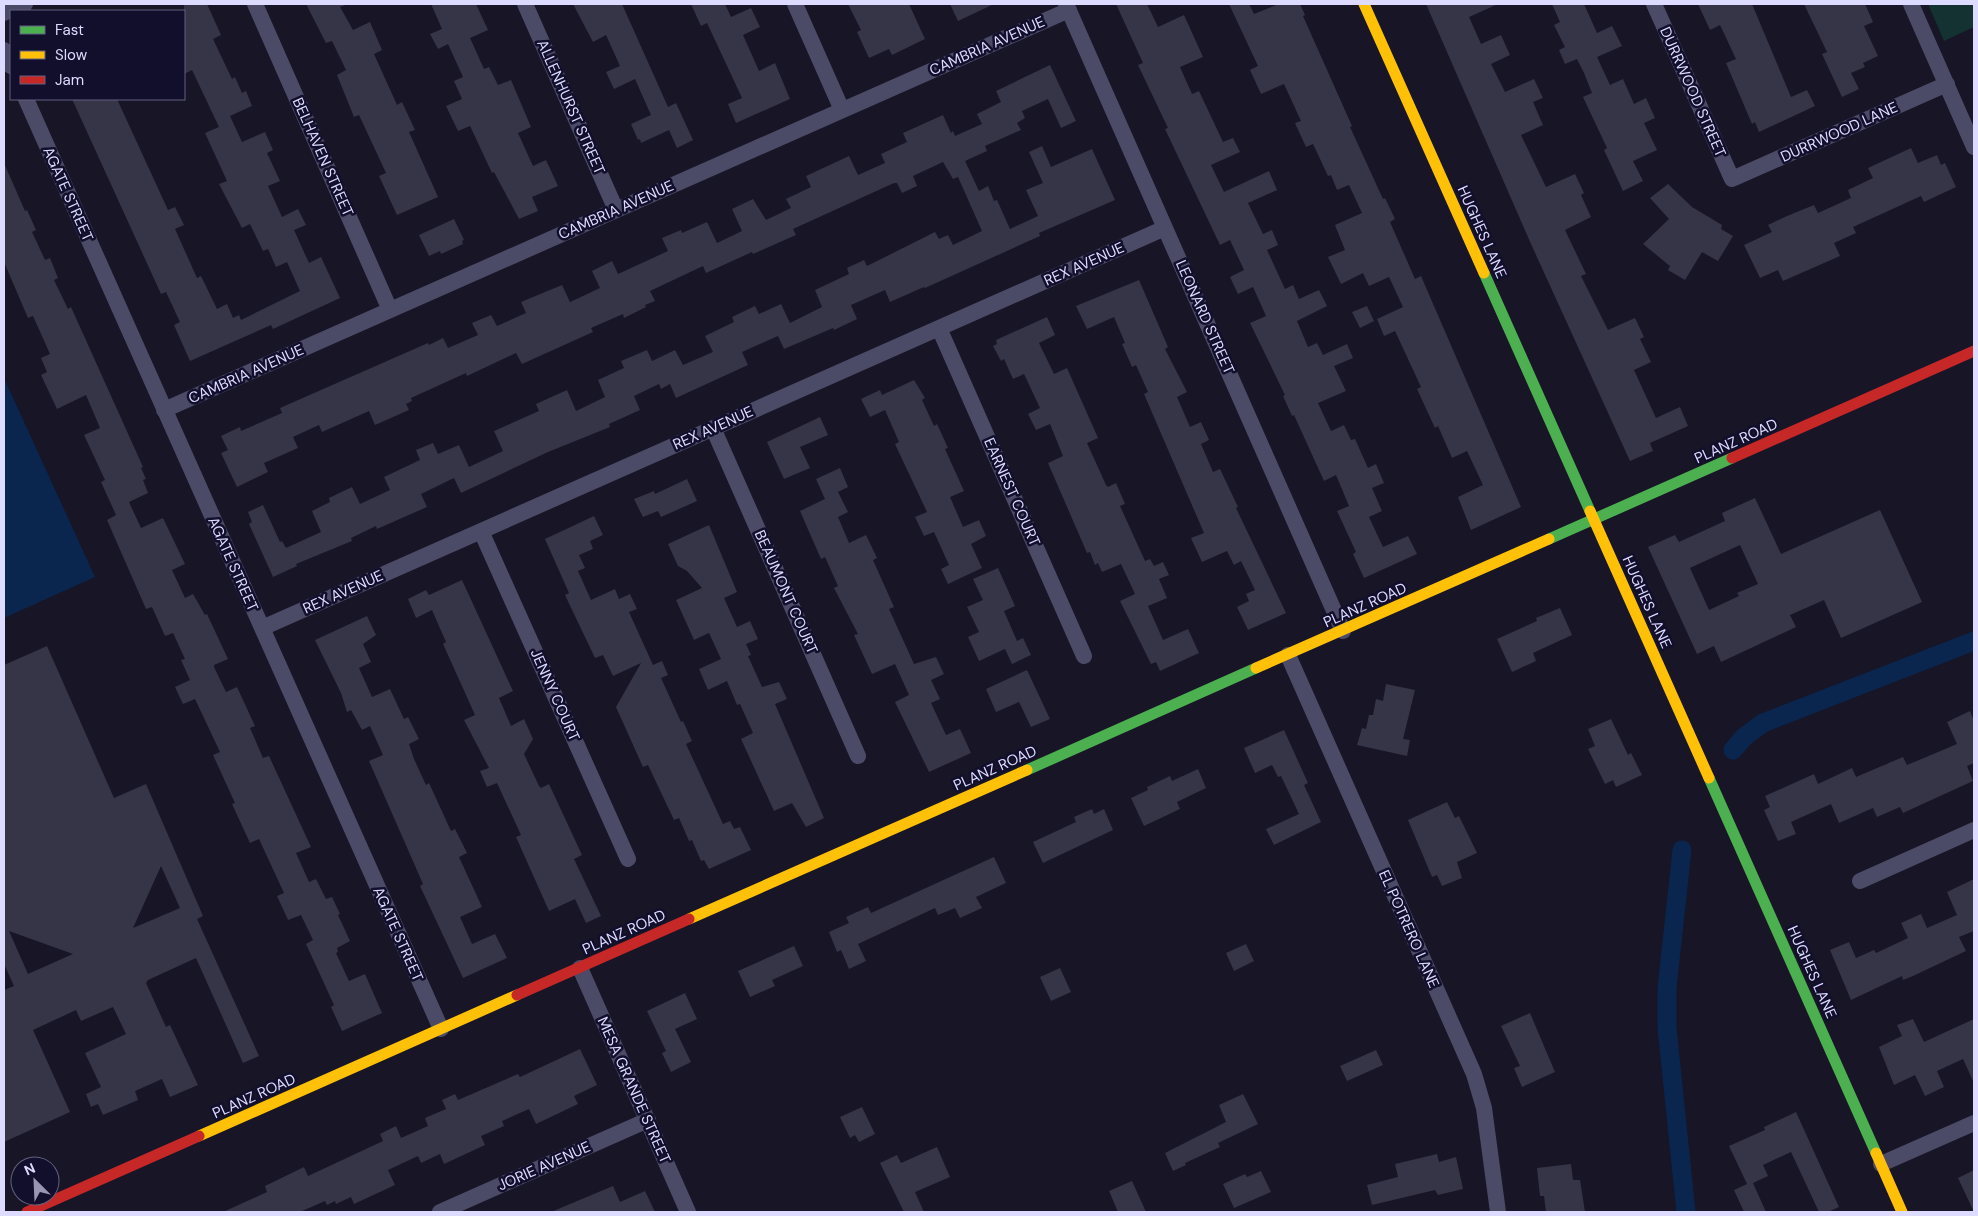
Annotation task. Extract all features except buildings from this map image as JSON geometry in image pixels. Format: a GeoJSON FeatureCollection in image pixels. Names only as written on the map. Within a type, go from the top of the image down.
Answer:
{"type":"FeatureCollection","features":[{"type":"Feature","properties":{"kind":"street"},"geometry":{"type":"LineString","coordinates":[[11,10],[25,4]]}},
{"type":"Feature","properties":{"kind":"street","name":"BELHAVEN STREET"},"geometry":{"type":"LineString","coordinates":[[255,4],[390,310]]}},
{"type":"Feature","properties":{"kind":"street","name":"ALLENHURST STREET"},"geometry":{"type":"LineString","coordinates":[[525,4],[616,210]]}},
{"type":"Feature","properties":{"kind":"street"},"geometry":{"type":"LineString","coordinates":[[795,4],[842,110]]}},
{"type":"Feature","properties":{"kind":"street","name":"HUGHES LANE"},"geometry":{"type":"LineString","coordinates":[[1364,4],[1902,1212]]}},
{"type":"Feature","properties":{"kind":"street","name":"DURRWOOD STREET"},"geometry":{"type":"LineString","coordinates":[[1654,4],[1732,179]]}},
{"type":"Feature","properties":{"kind":"street"},"geometry":{"type":"LineString","coordinates":[[1911,4],[1974,147]]}},
{"type":"Feature","properties":{"kind":"street","name":"CAMBRIA AVENUE"},"geometry":{"type":"LineString","coordinates":[[164,410],[842,110],[1067,7]]}},
{"type":"Feature","properties":{"kind":"street","name":"LEONARD STREET"},"geometry":{"type":"LineString","coordinates":[[1067,7],[1343,631]]}},
{"type":"Feature","properties":{"kind":"street"},"geometry":{"type":"LineString","coordinates":[[4,50],[10,64]]}},
{"type":"Feature","properties":{"kind":"street","name":"DURRWOOD LANE"},"geometry":{"type":"LineString","coordinates":[[1732,179],[1946,84]]}},
{"type":"Feature","properties":{"kind":"street","name":"AGATE STREET"},"geometry":{"type":"LineString","coordinates":[[26,100],[441,1029]]}},
{"type":"Feature","properties":{"kind":"street","name":"REX AVENUE"},"geometry":{"type":"LineString","coordinates":[[262,628],[1165,228]]}},
{"type":"Feature","properties":{"kind":"street","name":"EARNEST COURT"},"geometry":{"type":"LineString","coordinates":[[939,328],[1084,656]]}},
{"type":"Feature","properties":{"kind":"street","name":"PLANZ ROAD"},"geometry":{"type":"LineString","coordinates":[[27,1212],[1974,352]]}},
{"type":"Feature","properties":{"kind":"street","name":"BEAUMONT COURT"},"geometry":{"type":"LineString","coordinates":[[713,428],[858,756]]}},
{"type":"Feature","properties":{"kind":"street","name":"JENNY COURT"},"geometry":{"type":"LineString","coordinates":[[481,531],[628,859]]}},
{"type":"Feature","properties":{"kind":"street","name":"EL POTRERO LANE"},"geometry":{"type":"LineString","coordinates":[[1288,655],[1474,1074],[1484,1108],[1498,1212]]}},
{"type":"Feature","properties":{"kind":"street"},"geometry":{"type":"LineString","coordinates":[[1860,880],[1974,830]]}},
{"type":"Feature","properties":{"kind":"street","name":"MESA GRANDE STREET"},"geometry":{"type":"LineString","coordinates":[[580,968],[688,1212]]}},
{"type":"Feature","properties":{"kind":"street","name":"JORIE AVENUE"},"geometry":{"type":"LineString","coordinates":[[440,1212],[648,1120]]}},
{"type":"Feature","properties":{"kind":"street"},"geometry":{"type":"LineString","coordinates":[[1881,1164],[1974,1123]]}},
{"type":"Feature","properties":{"kind":"green space"},"geometry":{"type":"Polygon","coordinates":[[[1928,4],[1974,4],[1974,27],[1944,41],[1928,4]]]}},
{"type":"Feature","properties":{"kind":"water"},"geometry":{"type":"Polygon","coordinates":[[[4,378],[95,577],[4,618],[4,378]]]}},
{"type":"Feature","properties":{"kind":"waterway"},"geometry":{"type":"LineString","coordinates":[[1733,750],[1744,737],[1763,723],[1974,641]]}},
{"type":"Feature","properties":{"kind":"waterway"},"geometry":{"type":"LineString","coordinates":[[1682,850],[1667,988],[1667,1028],[1686,1212]]}},
{"type":"Feature","properties":{"kind":"traffic: fast"},"geometry":{"type":"LineString","coordinates":[[1484,273],[1590,511]]}},
{"type":"Feature","properties":{"kind":"traffic: fast"},"geometry":{"type":"LineString","coordinates":[[1549,539],[1732,458]]}},
{"type":"Feature","properties":{"kind":"traffic: fast"},"geometry":{"type":"LineString","coordinates":[[1027,770],[1256,668]]}},
{"type":"Feature","properties":{"kind":"traffic: fast"},"geometry":{"type":"LineString","coordinates":[[1709,778],[1876,1153]]}},
{"type":"Feature","properties":{"kind":"traffic: slow"},"geometry":{"type":"LineString","coordinates":[[1364,4],[1484,273]]}},
{"type":"Feature","properties":{"kind":"traffic: slow"},"geometry":{"type":"LineString","coordinates":[[1590,511],[1709,778]]}},
{"type":"Feature","properties":{"kind":"traffic: slow"},"geometry":{"type":"LineString","coordinates":[[1256,668],[1549,539]]}},
{"type":"Feature","properties":{"kind":"traffic: slow"},"geometry":{"type":"LineString","coordinates":[[689,919],[1027,770]]}},
{"type":"Feature","properties":{"kind":"traffic: slow"},"geometry":{"type":"LineString","coordinates":[[199,1136],[517,995]]}},
{"type":"Feature","properties":{"kind":"traffic: slow"},"geometry":{"type":"LineString","coordinates":[[1876,1153],[1902,1212]]}},
{"type":"Feature","properties":{"kind":"traffic: jam"},"geometry":{"type":"LineString","coordinates":[[1732,458],[1974,351]]}},
{"type":"Feature","properties":{"kind":"traffic: jam"},"geometry":{"type":"LineString","coordinates":[[517,995],[689,919]]}},
{"type":"Feature","properties":{"kind":"traffic: jam"},"geometry":{"type":"LineString","coordinates":[[27,1212],[199,1136]]}}]}
